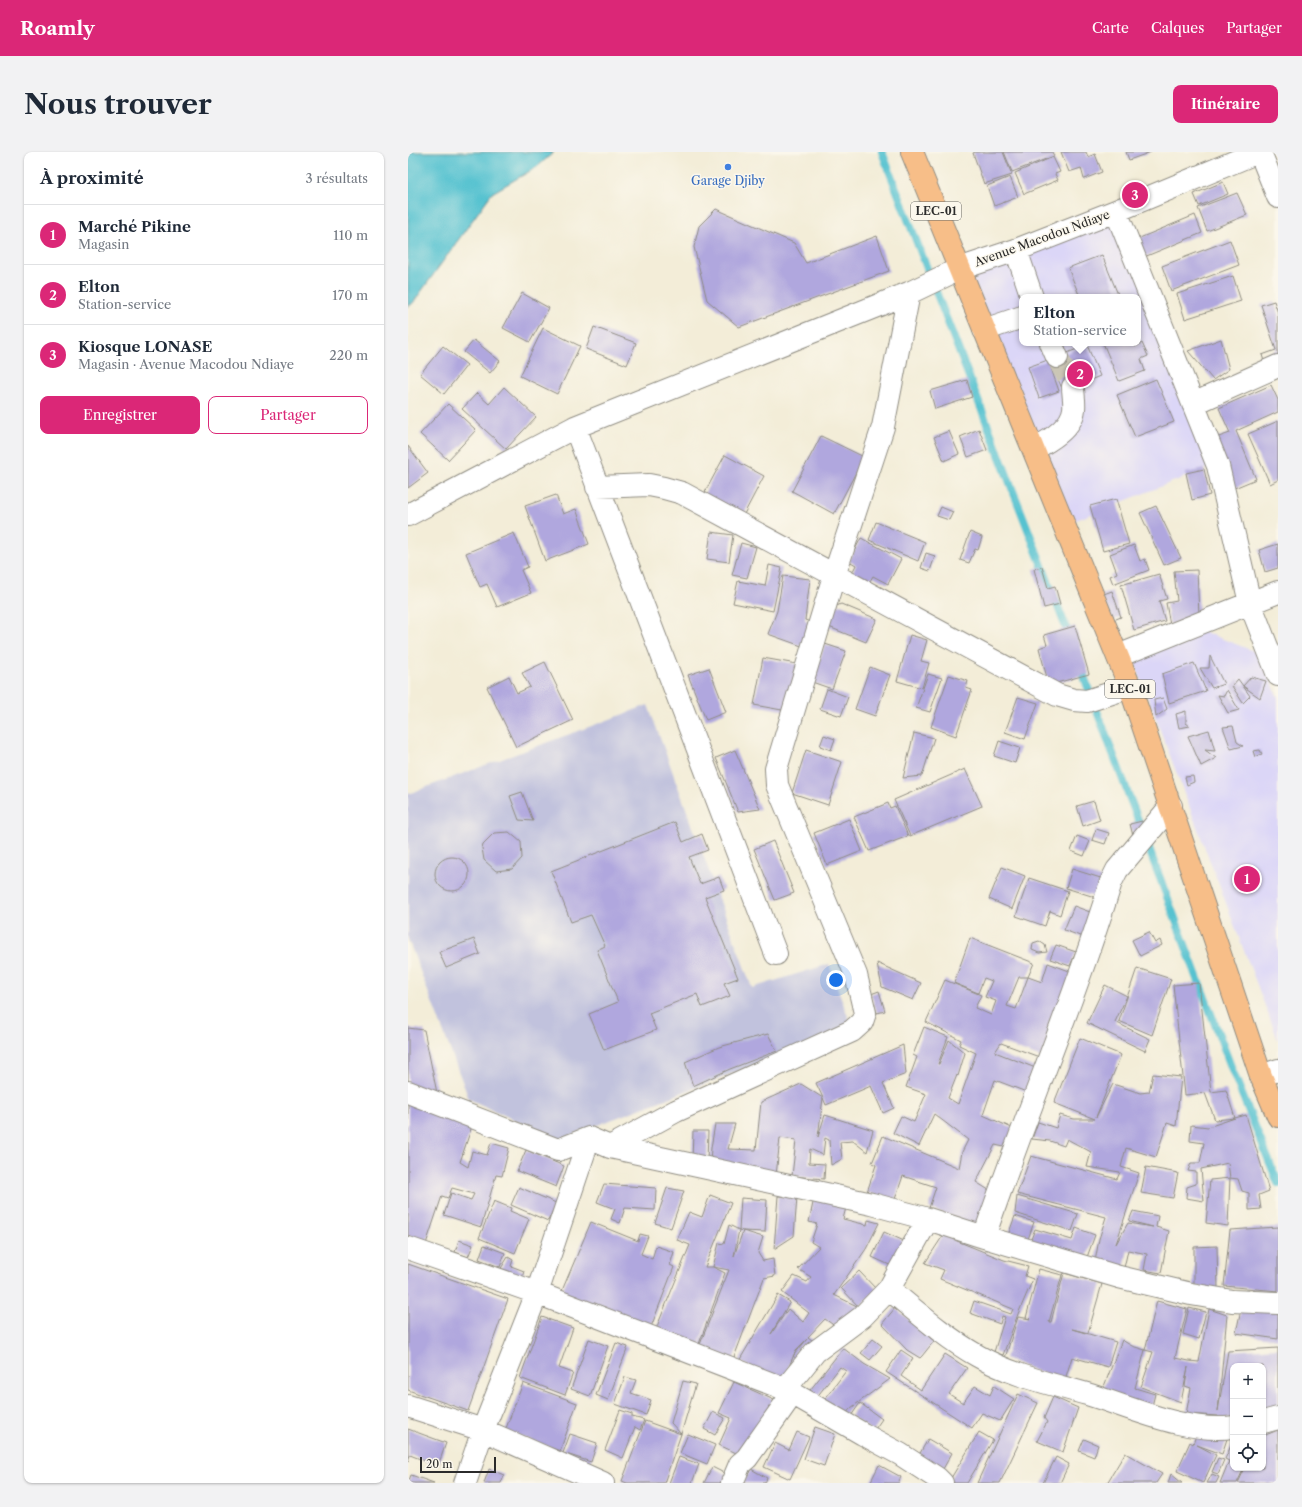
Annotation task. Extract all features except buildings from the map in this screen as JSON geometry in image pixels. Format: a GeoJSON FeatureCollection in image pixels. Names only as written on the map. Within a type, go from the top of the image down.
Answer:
{"type":"FeatureCollection","features":[{"type":"Feature","properties":{"kind":"highway","name":"LEC-01"},"geometry":{"type":"LineString","coordinates":[[912,152],[1130,687],[1171,806],[1270,1073],[1278,1116]]}},
{"type":"Feature","properties":{"kind":"street","name":"Avenue Macodou Ndiaye"},"geometry":{"type":"LineString","coordinates":[[408,515],[575,427],[909,293],[959,269],[1016,250],[1116,211],[1259,152]]}},
{"type":"Feature","properties":{"kind":"street"},"geometry":{"type":"LineString","coordinates":[[1259,152],[1278,197]]}},
{"type":"Feature","properties":{"kind":"street"},"geometry":{"type":"LineString","coordinates":[[1116,211],[1218,466],[1250,603],[1278,675]]}},
{"type":"Feature","properties":{"kind":"street"},"geometry":{"type":"LineString","coordinates":[[1016,250],[1031,294]]}},
{"type":"Feature","properties":{"kind":"street"},"geometry":{"type":"LineString","coordinates":[[610,1147],[676,1112],[852,1031],[862,1022],[864,1013],[856,975],[777,785],[776,769],[834,576],[883,427],[909,293]]}},
{"type":"Feature","properties":{"kind":"street"},"geometry":{"type":"LineString","coordinates":[[984,330],[1019,318]]}},
{"type":"Feature","properties":{"kind":"street"},"geometry":{"type":"LineString","coordinates":[[1193,404],[1278,366]]}},
{"type":"Feature","properties":{"kind":"street"},"geometry":{"type":"LineString","coordinates":[[1034,450],[1054,438],[1067,425],[1074,410],[1073,387]]}},
{"type":"Feature","properties":{"kind":"street"},"geometry":{"type":"LineString","coordinates":[[575,427],[776,954]]}},
{"type":"Feature","properties":{"kind":"street"},"geometry":{"type":"LineString","coordinates":[[597,487],[649,485],[682,494],[1057,695],[1074,700],[1087,701],[1130,687]]}},
{"type":"Feature","properties":{"kind":"street"},"geometry":{"type":"LineString","coordinates":[[1118,656],[1278,592]]}},
{"type":"Feature","properties":{"kind":"street"},"geometry":{"type":"LineString","coordinates":[[984,1237],[1111,882],[1117,870],[1171,806]]}},
{"type":"Feature","properties":{"kind":"street"},"geometry":{"type":"LineString","coordinates":[[408,1092],[558,1150],[589,1138],[610,1147],[872,1204],[928,1218],[984,1237],[1119,1277],[1191,1294],[1232,1301],[1278,1303]]}},
{"type":"Feature","properties":{"kind":"street"},"geometry":{"type":"LineString","coordinates":[[465,1483],[483,1430],[537,1293],[589,1138]]}},
{"type":"Feature","properties":{"kind":"street"},"geometry":{"type":"LineString","coordinates":[[732,1483],[740,1464],[747,1458],[815,1352],[862,1317],[889,1289],[928,1218]]}},
{"type":"Feature","properties":{"kind":"street"},"geometry":{"type":"LineString","coordinates":[[408,1248],[537,1293],[789,1391],[900,1454],[937,1478],[942,1483]]}},
{"type":"Feature","properties":{"kind":"street"},"geometry":{"type":"LineString","coordinates":[[889,1289],[952,1340],[995,1366],[1024,1377],[1087,1394],[1165,1420],[1206,1428],[1220,1429],[1230,1427]]}},
{"type":"Feature","properties":{"kind":"street"},"geometry":{"type":"LineString","coordinates":[[408,1406],[483,1430],[603,1483]]}},
{"type":"Feature","properties":{"kind":"street"},"geometry":{"type":"LineString","coordinates":[[1266,1421],[1278,1418]]}},
{"type":"Feature","properties":{"kind":"shaded area"},"geometry":{"type":"Polygon","coordinates":[[[1117,215],[1218,464],[1066,524],[964,273],[1117,215]]]}},
{"type":"Feature","properties":{"kind":"shaded area"},"geometry":{"type":"Polygon","coordinates":[[[1202,631],[1261,654],[1278,698],[1278,1040],[1134,661],[1202,631]]]}},
{"type":"Feature","properties":{"kind":"shaded area"},"geometry":{"type":"Polygon","coordinates":[[[648,705],[752,988],[829,964],[852,1028],[558,1140],[469,1099],[408,939],[408,794],[648,705]]]}},
{"type":"Feature","properties":{"kind":"water"},"geometry":{"type":"Polygon","coordinates":[[[408,152],[554,152],[537,167],[492,193],[413,303],[408,307],[408,152]]]}},
{"type":"Feature","properties":{"kind":"waterway"},"geometry":{"type":"LineString","coordinates":[[882,152],[1070,638]]}},
{"type":"Feature","properties":{"kind":"waterway"},"geometry":{"type":"LineString","coordinates":[[1080,666],[1233,1072],[1278,1183]]}},
{"type":"Feature","properties":{"kind":"tunnel"},"geometry":{"type":"LineString","coordinates":[[1057,357],[1073,387]]}},
{"type":"Feature","properties":{"kind":"place","name":"Garage Djiby"},"geometry":{"type":"Point","coordinates":[728,167]}},
{"type":"Feature","properties":{"kind":"place","name":"Kiosque LONASE"},"geometry":{"type":"Point","coordinates":[1135,195]}},
{"type":"Feature","properties":{"kind":"place","name":"Elton"},"geometry":{"type":"Point","coordinates":[1080,374]}},
{"type":"Feature","properties":{"kind":"place","name":"Marché Pikine"},"geometry":{"type":"Point","coordinates":[1247,879]}}]}
